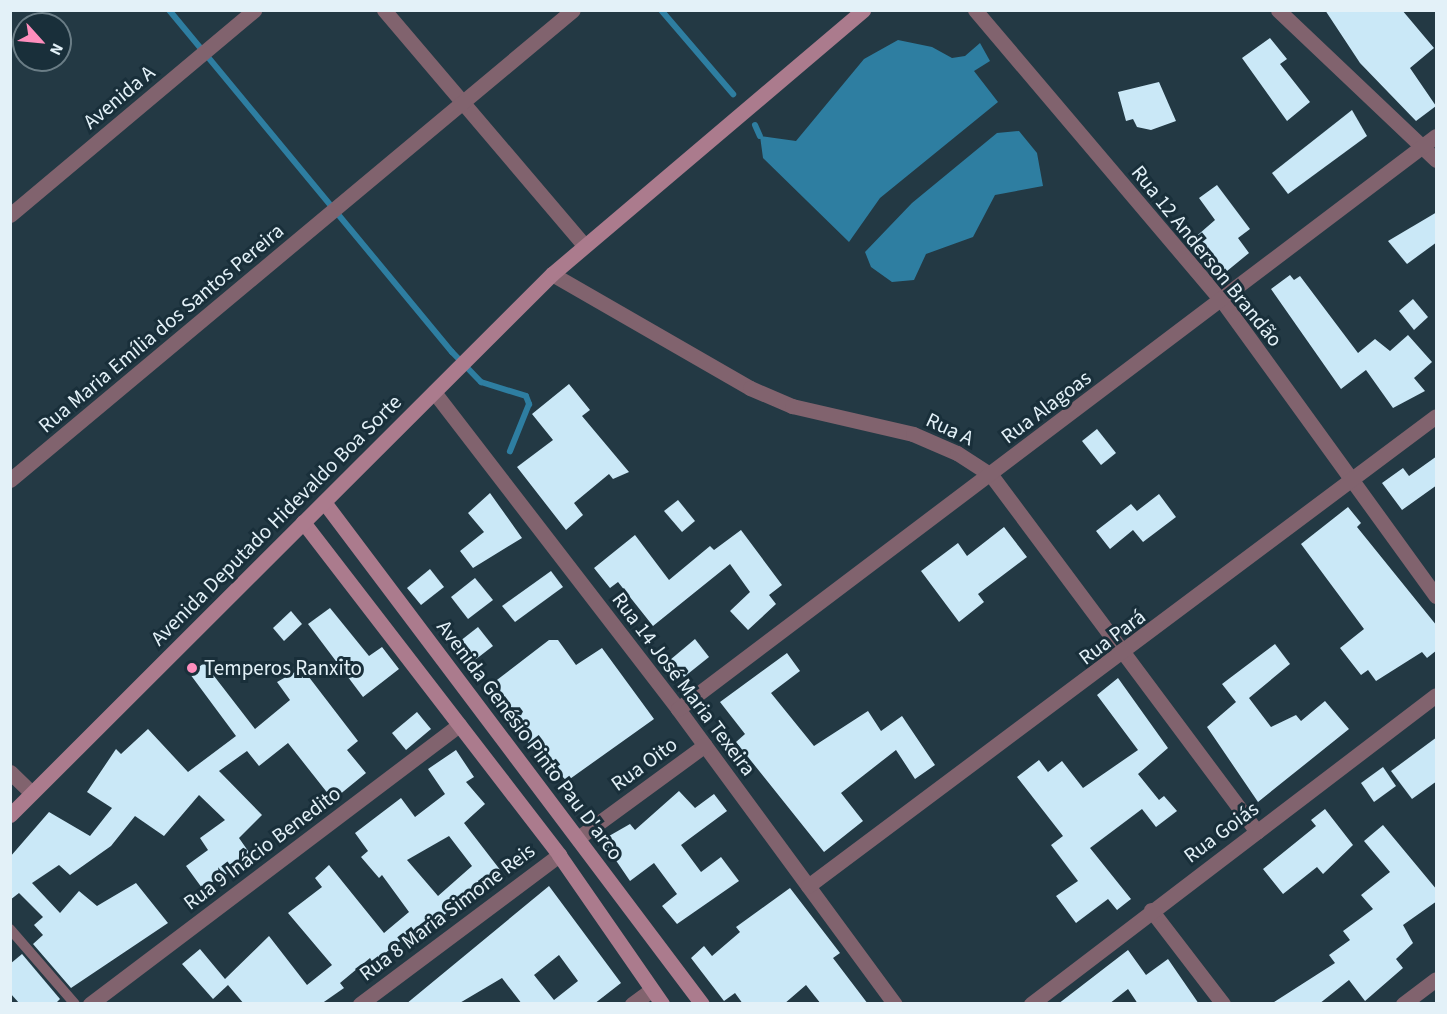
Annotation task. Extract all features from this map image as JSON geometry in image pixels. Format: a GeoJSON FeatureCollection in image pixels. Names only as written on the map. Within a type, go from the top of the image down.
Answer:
{"type":"FeatureCollection","features":[{"type":"Feature","properties":{"kind":"street","name":"Avenida A"},"geometry":{"type":"LineString","coordinates":[[10,215],[254,10]]}},
{"type":"Feature","properties":{"kind":"street"},"geometry":{"type":"LineString","coordinates":[[384,10],[584,245]]}},
{"type":"Feature","properties":{"kind":"street"},"geometry":{"type":"LineString","coordinates":[[460,102],[573,10]]}},
{"type":"Feature","properties":{"kind":"street","name":"Avenida Deputado Hidevaldo Boa Sorte"},"geometry":{"type":"LineString","coordinates":[[10,815],[552,274],[863,10]]}},
{"type":"Feature","properties":{"kind":"street","name":"Rua 12 Anderson Brandão"},"geometry":{"type":"LineString","coordinates":[[975,10],[1223,302],[1350,480],[1437,596]]}},
{"type":"Feature","properties":{"kind":"street"},"geometry":{"type":"LineString","coordinates":[[1278,10],[1437,160]]}},
{"type":"Feature","properties":{"kind":"street","name":"Rua Maria Emília dos Santos Pereira"},"geometry":{"type":"LineString","coordinates":[[10,480],[310,232],[460,102]]}},
{"type":"Feature","properties":{"kind":"street","name":"Rua Alagoas"},"geometry":{"type":"LineString","coordinates":[[678,709],[1223,302],[1437,136]]}},
{"type":"Feature","properties":{"kind":"street","name":"Rua A"},"geometry":{"type":"LineString","coordinates":[[552,274],[750,388],[792,406],[913,434],[957,453],[991,475],[1123,656],[1257,832]]}},
{"type":"Feature","properties":{"kind":"street","name":"Rua 14 José Maria Texeira"},"geometry":{"type":"LineString","coordinates":[[434,392],[678,709],[895,1004]]}},
{"type":"Feature","properties":{"kind":"street","name":"Rua Pará"},"geometry":{"type":"LineString","coordinates":[[808,886],[1123,656],[1350,480],[1437,416]]}},
{"type":"Feature","properties":{"kind":"street","name":"Avenida Genésio Pinto Pau D'arco"},"geometry":{"type":"LineString","coordinates":[[324,502],[702,1004]]}},
{"type":"Feature","properties":{"kind":"street"},"geometry":{"type":"LineString","coordinates":[[303,522],[558,855],[662,1004]]}},
{"type":"Feature","properties":{"kind":"street","name":"Rua Goiás"},"geometry":{"type":"LineString","coordinates":[[1030,1004],[1150,910],[1437,695]]}},
{"type":"Feature","properties":{"kind":"street","name":"Rua 9 Inácio Benedito"},"geometry":{"type":"LineString","coordinates":[[90,1004],[459,725]]}},
{"type":"Feature","properties":{"kind":"street","name":"Rua Oito"},"geometry":{"type":"LineString","coordinates":[[578,838],[705,745]]}},
{"type":"Feature","properties":{"kind":"street"},"geometry":{"type":"LineString","coordinates":[[10,772],[32,794]]}},
{"type":"Feature","properties":{"kind":"street","name":"Rua 8 Maria Simone Reis"},"geometry":{"type":"LineString","coordinates":[[360,1004],[558,855]]}},
{"type":"Feature","properties":{"kind":"street"},"geometry":{"type":"LineString","coordinates":[[1150,910],[1223,1004]]}},
{"type":"Feature","properties":{"kind":"street"},"geometry":{"type":"LineString","coordinates":[[1403,1004],[1437,979]]}},
{"type":"Feature","properties":{"kind":"street"},"geometry":{"type":"LineString","coordinates":[[632,1004],[651,990]]}},
{"type":"Feature","properties":{"kind":"lane"},"geometry":{"type":"LineString","coordinates":[[10,929],[75,1004]]}},
{"type":"Feature","properties":{"kind":"water"},"geometry":{"type":"Polygon","coordinates":[[[898,40],[932,47],[952,58],[965,56],[980,43],[990,61],[974,71],[998,102],[880,198],[849,242],[763,158],[760,136],[796,141],[864,59],[898,40]]]}},
{"type":"Feature","properties":{"kind":"water"},"geometry":{"type":"Polygon","coordinates":[[[1019,131],[1037,153],[1043,186],[995,195],[973,237],[926,254],[914,280],[892,282],[871,267],[865,252],[912,203],[997,133],[1019,131]]]}},
{"type":"Feature","properties":{"kind":"building"},"geometry":{"type":"Polygon","coordinates":[[[1325,10],[1402,10],[1434,48],[1410,68],[1436,106],[1416,121],[1360,63],[1325,10]]]}},
{"type":"Feature","properties":{"kind":"building"},"geometry":{"type":"Polygon","coordinates":[[[1270,38],[1287,59],[1280,64],[1310,102],[1287,121],[1242,58],[1270,38]]]}},
{"type":"Feature","properties":{"kind":"building"},"geometry":{"type":"Polygon","coordinates":[[[1159,82],[1176,121],[1151,130],[1137,127],[1133,119],[1126,121],[1118,92],[1159,82]]]}},
{"type":"Feature","properties":{"kind":"building"},"geometry":{"type":"Polygon","coordinates":[[[1352,110],[1367,136],[1288,194],[1272,173],[1352,110]]]}},
{"type":"Feature","properties":{"kind":"building"},"geometry":{"type":"Polygon","coordinates":[[[1217,185],[1250,229],[1238,238],[1249,253],[1221,276],[1192,240],[1215,220],[1199,198],[1217,185]]]}},
{"type":"Feature","properties":{"kind":"building"},"geometry":{"type":"Polygon","coordinates":[[[1437,212],[1437,242],[1407,264],[1388,241],[1437,212]]]}},
{"type":"Feature","properties":{"kind":"building"},"geometry":{"type":"Polygon","coordinates":[[[1290,275],[1294,280],[1300,276],[1358,353],[1375,339],[1390,351],[1408,335],[1432,362],[1414,378],[1425,391],[1393,408],[1366,370],[1341,389],[1271,289],[1290,275]]]}},
{"type":"Feature","properties":{"kind":"building"},"geometry":{"type":"Polygon","coordinates":[[[1413,299],[1428,317],[1414,330],[1399,311],[1413,299]]]}},
{"type":"Feature","properties":{"kind":"building"},"geometry":{"type":"Polygon","coordinates":[[[569,384],[590,410],[582,416],[629,472],[613,479],[609,474],[574,503],[583,515],[566,530],[517,467],[553,440],[532,414],[569,384]]]}},
{"type":"Feature","properties":{"kind":"building"},"geometry":{"type":"Polygon","coordinates":[[[1097,429],[1116,453],[1101,465],[1082,441],[1097,429]]]}},
{"type":"Feature","properties":{"kind":"building"},"geometry":{"type":"Polygon","coordinates":[[[1437,456],[1437,485],[1402,510],[1382,483],[1403,468],[1409,476],[1437,456]]]}},
{"type":"Feature","properties":{"kind":"building"},"geometry":{"type":"Polygon","coordinates":[[[490,493],[522,538],[473,568],[460,551],[484,532],[468,513],[490,493]]]}},
{"type":"Feature","properties":{"kind":"building"},"geometry":{"type":"Polygon","coordinates":[[[1159,494],[1176,517],[1143,542],[1133,530],[1110,549],[1096,531],[1131,504],[1137,511],[1159,494]]]}},
{"type":"Feature","properties":{"kind":"building"},"geometry":{"type":"Polygon","coordinates":[[[678,500],[695,521],[682,532],[664,511],[678,500]]]}},
{"type":"Feature","properties":{"kind":"building"},"geometry":{"type":"Polygon","coordinates":[[[1348,507],[1361,523],[1357,527],[1437,626],[1437,650],[1427,658],[1422,652],[1376,681],[1368,670],[1361,675],[1340,648],[1364,629],[1301,544],[1348,507]]]}},
{"type":"Feature","properties":{"kind":"building"},"geometry":{"type":"Polygon","coordinates":[[[1004,527],[1027,557],[978,594],[984,602],[959,622],[921,571],[958,543],[967,556],[1004,527]]]}},
{"type":"Feature","properties":{"kind":"building"},"geometry":{"type":"Polygon","coordinates":[[[741,530],[782,585],[769,595],[776,604],[748,630],[730,611],[750,592],[730,564],[653,626],[618,582],[610,588],[594,568],[635,535],[669,580],[710,546],[714,550],[741,530]]]}},
{"type":"Feature","properties":{"kind":"building"},"geometry":{"type":"Polygon","coordinates":[[[430,569],[444,587],[421,605],[407,588],[430,569]]]}},
{"type":"Feature","properties":{"kind":"building"},"geometry":{"type":"Polygon","coordinates":[[[551,571],[563,587],[515,622],[502,606],[551,571]]]}},
{"type":"Feature","properties":{"kind":"building"},"geometry":{"type":"Polygon","coordinates":[[[475,578],[493,600],[468,619],[451,597],[475,578]]]}},
{"type":"Feature","properties":{"kind":"building"},"geometry":{"type":"Polygon","coordinates":[[[330,608],[369,656],[382,647],[399,669],[363,697],[308,624],[330,608]]]}},
{"type":"Feature","properties":{"kind":"building"},"geometry":{"type":"Polygon","coordinates":[[[291,611],[302,624],[284,641],[273,628],[291,611]]]}},
{"type":"Feature","properties":{"kind":"building"},"geometry":{"type":"Polygon","coordinates":[[[478,627],[493,646],[471,663],[455,645],[478,627]]]}},
{"type":"Feature","properties":{"kind":"building"},"geometry":{"type":"Polygon","coordinates":[[[695,639],[709,657],[684,677],[670,660],[695,639]]]}},
{"type":"Feature","properties":{"kind":"building"},"geometry":{"type":"Polygon","coordinates":[[[549,640],[558,640],[576,665],[602,648],[654,719],[567,781],[531,747],[489,686],[549,640]]]}},
{"type":"Feature","properties":{"kind":"building"},"geometry":{"type":"Polygon","coordinates":[[[1275,644],[1290,664],[1249,698],[1271,727],[1296,715],[1301,721],[1325,701],[1349,729],[1258,802],[1207,727],[1236,702],[1222,684],[1275,644]]]}},
{"type":"Feature","properties":{"kind":"building"},"geometry":{"type":"Polygon","coordinates":[[[787,653],[800,671],[771,693],[814,746],[868,711],[881,731],[902,716],[935,765],[915,779],[896,750],[841,793],[863,821],[824,852],[736,742],[745,734],[720,702],[787,653]]]}},
{"type":"Feature","properties":{"kind":"building"},"geometry":{"type":"Polygon","coordinates":[[[204,663],[255,729],[290,700],[277,682],[302,668],[358,741],[347,750],[366,773],[333,800],[288,743],[259,766],[247,751],[219,771],[262,815],[239,838],[253,858],[202,888],[186,866],[208,850],[200,838],[225,820],[199,795],[164,836],[135,816],[111,846],[70,875],[59,865],[32,883],[60,913],[79,891],[97,906],[136,883],[168,923],[71,988],[33,944],[43,935],[34,925],[43,917],[19,893],[10,900],[10,857],[49,812],[90,836],[112,808],[87,792],[116,749],[121,754],[148,729],[188,772],[236,736],[190,674],[204,663]]]}},
{"type":"Feature","properties":{"kind":"building"},"geometry":{"type":"Polygon","coordinates":[[[1118,678],[1168,748],[1138,774],[1159,800],[1164,796],[1177,811],[1156,827],[1142,809],[1090,848],[1131,899],[1117,910],[1108,899],[1076,923],[1056,896],[1078,881],[1051,845],[1063,836],[1017,777],[1039,760],[1048,772],[1062,761],[1083,788],[1138,750],[1097,695],[1118,678]]]}},
{"type":"Feature","properties":{"kind":"building"},"geometry":{"type":"Polygon","coordinates":[[[417,712],[431,729],[406,750],[392,733],[417,712]]]}},
{"type":"Feature","properties":{"kind":"building"},"geometry":{"type":"Polygon","coordinates":[[[1437,737],[1437,781],[1412,799],[1391,771],[1437,737]]]}},
{"type":"Feature","properties":{"kind":"building"},"geometry":{"type":"Polygon","coordinates":[[[456,750],[474,777],[466,782],[485,804],[464,823],[501,871],[486,883],[482,878],[426,933],[420,925],[373,963],[370,958],[340,983],[344,988],[321,1004],[244,1004],[228,985],[213,999],[182,964],[200,949],[225,979],[269,936],[307,985],[332,965],[288,913],[322,887],[315,878],[329,865],[384,933],[409,912],[382,875],[379,878],[361,857],[368,851],[355,833],[401,798],[415,817],[445,794],[428,769],[456,750]],[[449,836],[407,860],[438,896],[472,866],[449,836]]]}},
{"type":"Feature","properties":{"kind":"building"},"geometry":{"type":"Polygon","coordinates":[[[1383,767],[1396,786],[1374,802],[1361,783],[1383,767]]]}},
{"type":"Feature","properties":{"kind":"building"},"geometry":{"type":"Polygon","coordinates":[[[679,791],[695,808],[714,794],[727,811],[681,845],[701,872],[721,857],[739,881],[677,924],[662,906],[677,894],[654,863],[630,881],[602,840],[630,824],[635,830],[679,791]]]}},
{"type":"Feature","properties":{"kind":"building"},"geometry":{"type":"Polygon","coordinates":[[[1325,809],[1353,845],[1323,874],[1317,867],[1283,894],[1263,869],[1316,826],[1311,820],[1325,809]]]}},
{"type":"Feature","properties":{"kind":"building"},"geometry":{"type":"Polygon","coordinates":[[[1383,825],[1437,890],[1437,901],[1403,925],[1413,943],[1396,959],[1403,968],[1365,1001],[1349,980],[1319,1004],[1271,1004],[1335,963],[1329,955],[1350,940],[1343,931],[1373,909],[1361,895],[1390,872],[1364,841],[1383,825]]]}},
{"type":"Feature","properties":{"kind":"building"},"geometry":{"type":"Polygon","coordinates":[[[549,886],[621,983],[594,1004],[522,1004],[502,978],[458,1004],[406,1004],[549,886]],[[559,955],[534,975],[554,1000],[578,981],[559,955]]]}},
{"type":"Feature","properties":{"kind":"building"},"geometry":{"type":"Polygon","coordinates":[[[790,888],[840,953],[833,958],[868,1004],[821,1004],[806,985],[784,1004],[743,1004],[735,993],[724,1001],[691,958],[704,946],[712,956],[740,932],[736,927],[790,888]]]}},
{"type":"Feature","properties":{"kind":"building"},"geometry":{"type":"Polygon","coordinates":[[[1128,950],[1146,975],[1168,959],[1199,1004],[1138,1004],[1128,989],[1109,1004],[1058,1004],[1128,950]]]}},
{"type":"Feature","properties":{"kind":"building"},"geometry":{"type":"Polygon","coordinates":[[[22,954],[60,999],[55,1004],[20,1004],[10,993],[10,964],[22,954]]]}},
{"type":"Feature","properties":{"kind":"waterway"},"geometry":{"type":"LineString","coordinates":[[169,10],[452,352],[481,382],[526,396],[529,404],[510,451]]}},
{"type":"Feature","properties":{"kind":"waterway"},"geometry":{"type":"LineString","coordinates":[[661,10],[733,94]]}},
{"type":"Feature","properties":{"kind":"waterway"},"geometry":{"type":"LineString","coordinates":[[755,125],[760,136]]}},
{"type":"Feature","properties":{"kind":"place","name":"Temperos Ranxito"},"geometry":{"type":"Point","coordinates":[192,668]}}]}
